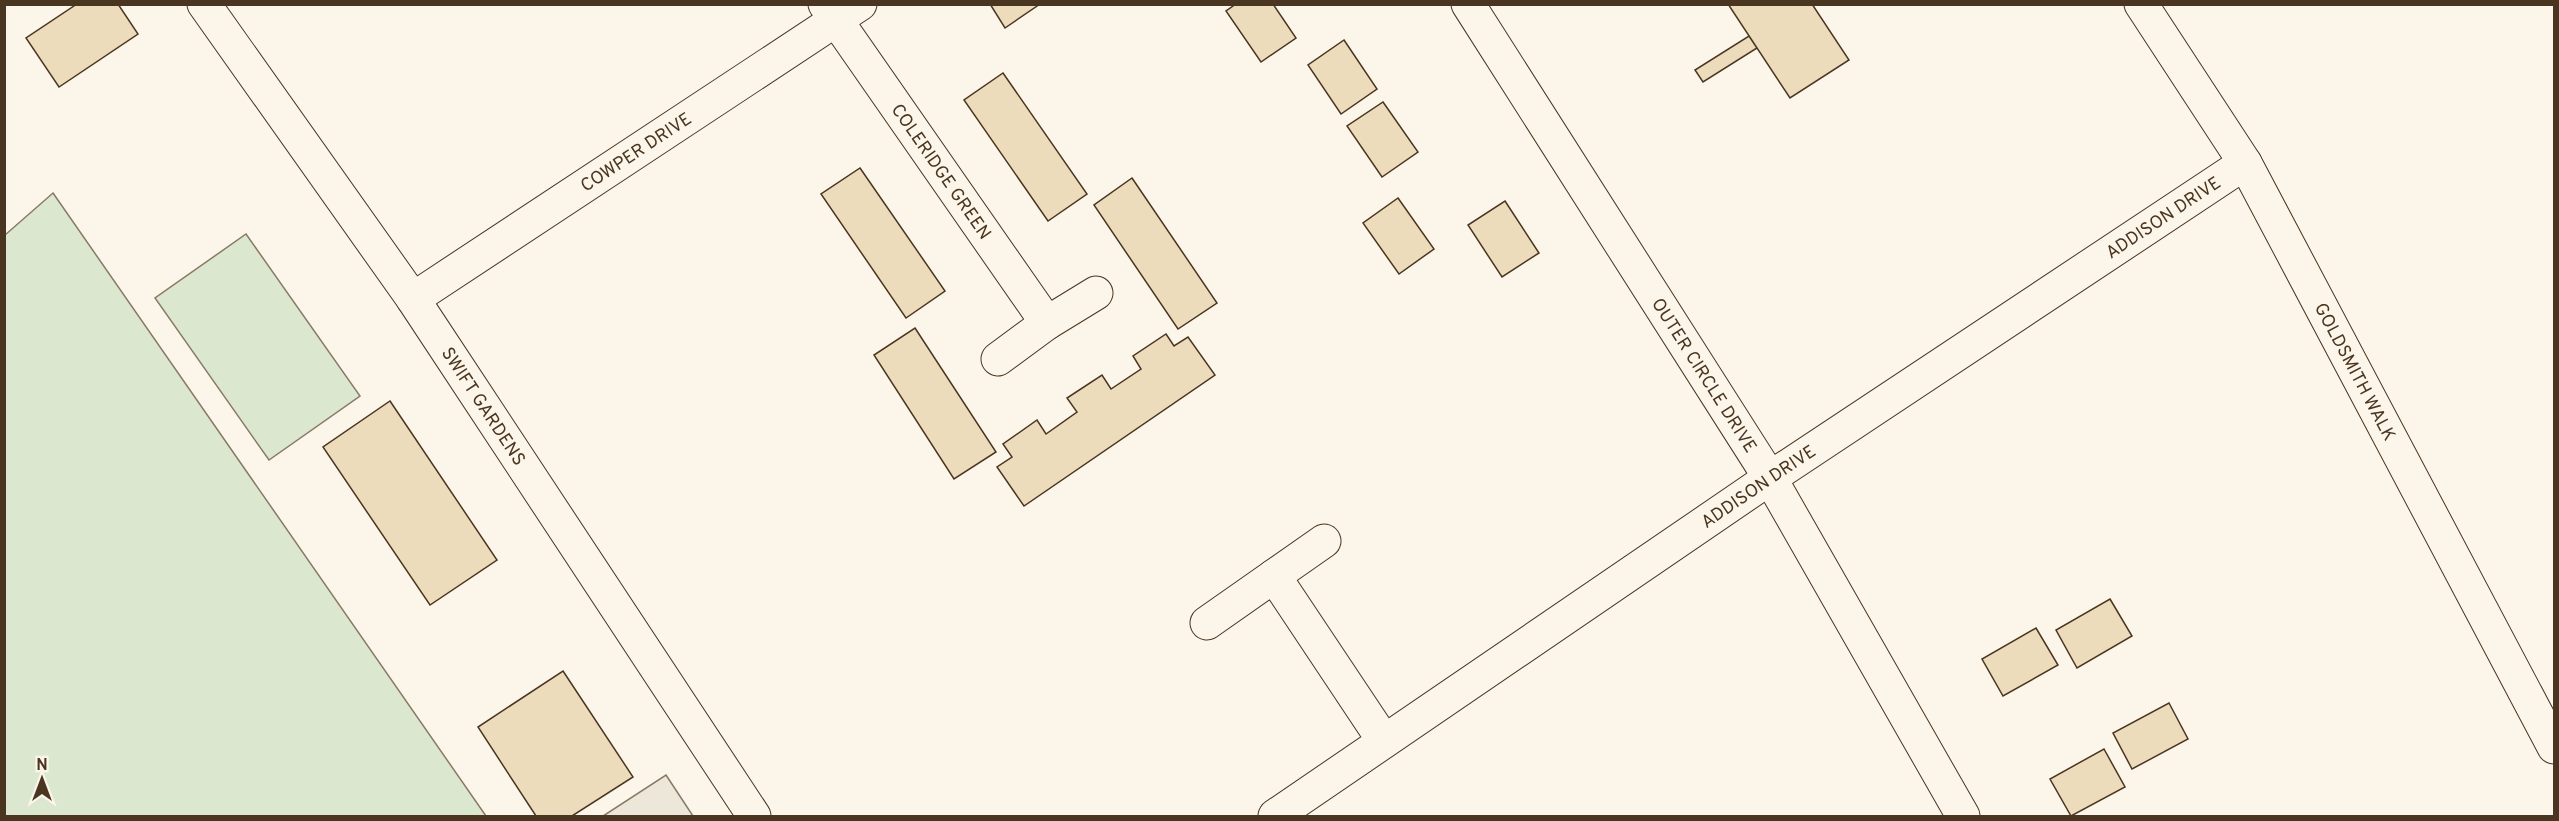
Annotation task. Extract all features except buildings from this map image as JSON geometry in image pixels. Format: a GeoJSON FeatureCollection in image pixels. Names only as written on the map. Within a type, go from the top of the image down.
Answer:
{"type":"FeatureCollection","features":[{"type":"Feature","properties":{"kind":"street","name":"SWIFT GARDENS"},"geometry":{"type":"LineString","coordinates":[[204,4],[413,299],[754,816]]}},
{"type":"Feature","properties":{"kind":"street","name":"OUTER CIRCLE DRIVE"},"geometry":{"type":"LineString","coordinates":[[1468,4],[1770,478],[1963,816]]}},
{"type":"Feature","properties":{"kind":"street","name":"GOLDSMITH WALK"},"geometry":{"type":"LineString","coordinates":[[2142,4],[2245,163],[2554,747]]}},
{"type":"Feature","properties":{"kind":"street","name":"COWPER DRIVE"},"geometry":{"type":"LineString","coordinates":[[413,299],[840,10]]}},
{"type":"Feature","properties":{"kind":"street","name":"COLERIDGE GREEN"},"geometry":{"type":"LineString","coordinates":[[840,10],[1047,323]]}},
{"type":"Feature","properties":{"kind":"street","name":"ADDISON DRIVE"},"geometry":{"type":"LineString","coordinates":[[1275,816],[1770,478],[2245,163]]}},
{"type":"Feature","properties":{"kind":"street"},"geometry":{"type":"LineString","coordinates":[[998,359],[1047,323],[1096,293]]}},
{"type":"Feature","properties":{"kind":"street"},"geometry":{"type":"LineString","coordinates":[[1207,623],[1324,541]]}},
{"type":"Feature","properties":{"kind":"street"},"geometry":{"type":"LineString","coordinates":[[1274,576],[1384,741]]}},
{"type":"Feature","properties":{"kind":"green space"},"geometry":{"type":"Polygon","coordinates":[[[53,193],[486,816],[5,816],[5,235],[53,193]]]}},
{"type":"Feature","properties":{"kind":"green space"},"geometry":{"type":"Polygon","coordinates":[[[246,234],[360,396],[269,460],[155,298],[246,234]]]}},
{"type":"Feature","properties":{"kind":"shaded area"},"geometry":{"type":"Polygon","coordinates":[[[666,775],[693,816],[603,816],[666,775]]]}}]}
